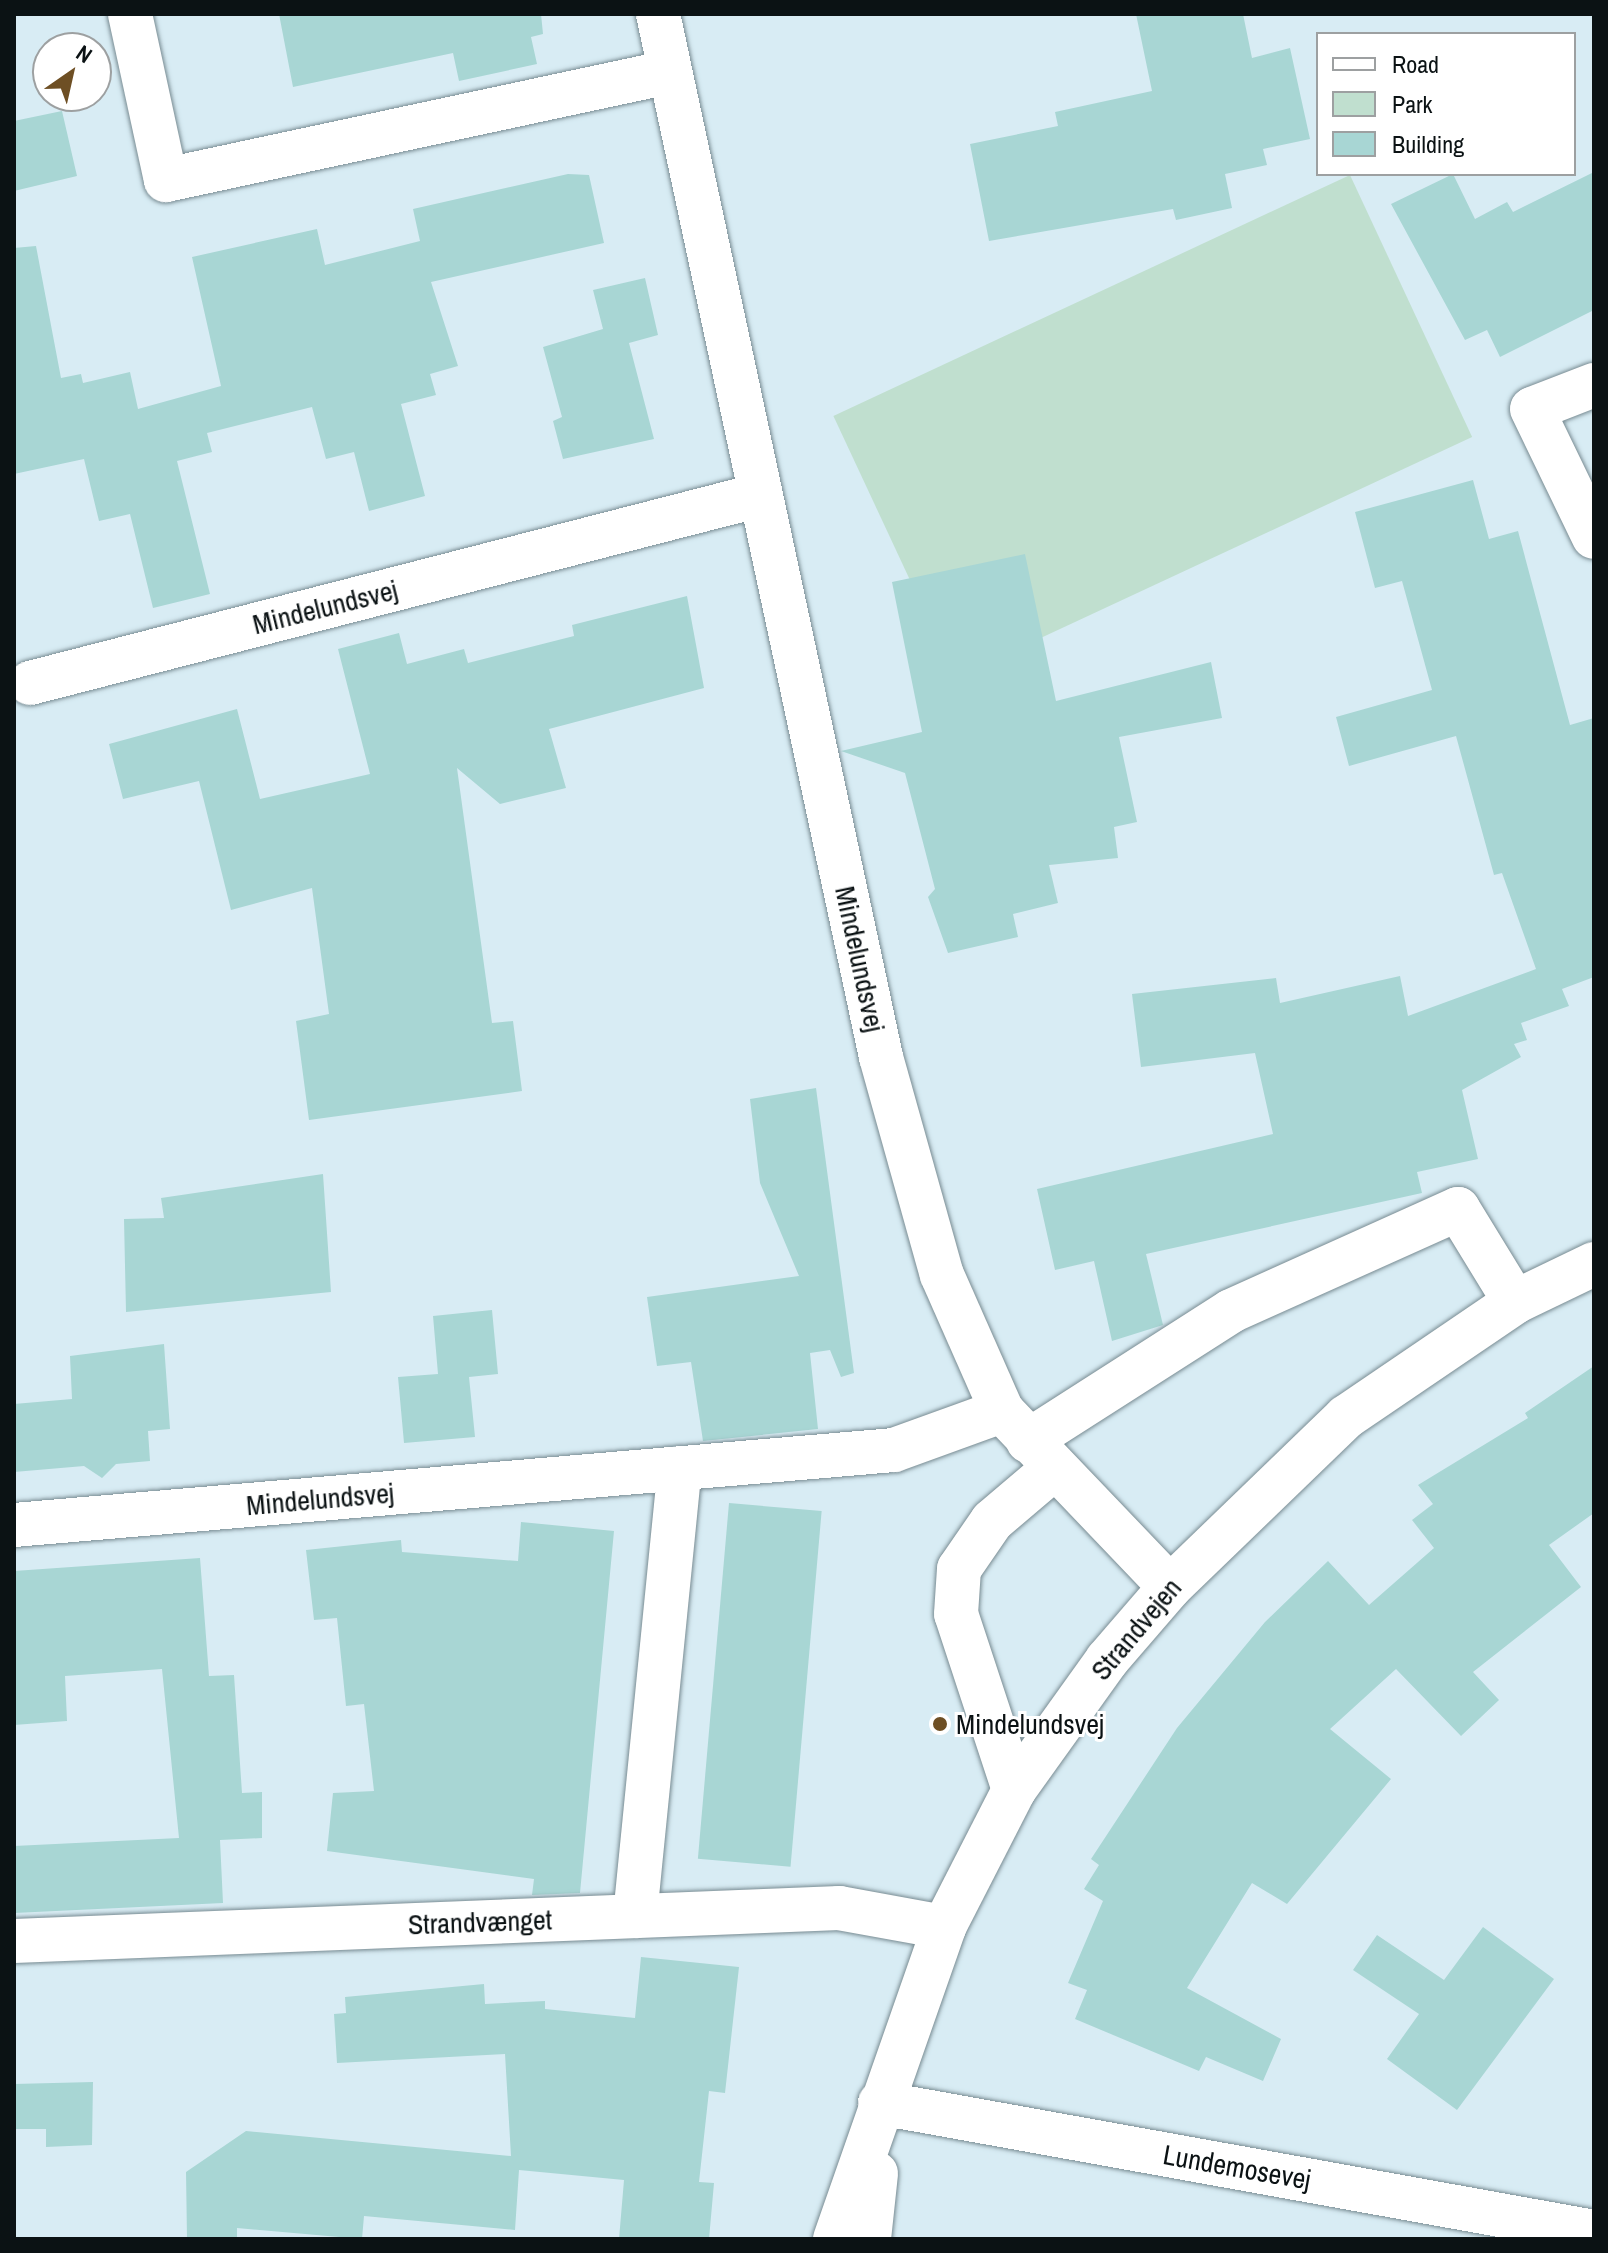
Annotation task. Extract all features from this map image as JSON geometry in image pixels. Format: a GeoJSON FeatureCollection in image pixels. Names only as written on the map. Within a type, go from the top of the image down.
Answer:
{"type":"FeatureCollection","features":[{"type":"Feature","properties":{"kind":"street"},"geometry":{"type":"LineString","coordinates":[[130,14],[166,180],[669,72]]}},
{"type":"Feature","properties":{"kind":"street","name":"Mindelundsvej"},"geometry":{"type":"LineString","coordinates":[[658,14],[881,1057],[942,1275],[1028,1440],[1170,1587]]}},
{"type":"Feature","properties":{"kind":"street"},"geometry":{"type":"LineString","coordinates":[[1594,385],[1532,409],[1594,537]]}},
{"type":"Feature","properties":{"kind":"street","name":"Mindelundsvej"},"geometry":{"type":"LineString","coordinates":[[30,683],[760,495]]}},
{"type":"Feature","properties":{"kind":"street"},"geometry":{"type":"LineString","coordinates":[[1014,1790],[956,1614],[959,1569],[992,1521],[1028,1440],[1231,1311],[1458,1209],[1515,1302]]}},
{"type":"Feature","properties":{"kind":"street","name":"Strandvejen"},"geometry":{"type":"LineString","coordinates":[[835,2239],[944,1927],[1014,1790],[1170,1587],[1346,1417],[1515,1302],[1594,1264]]}},
{"type":"Feature","properties":{"kind":"street","name":"Mindelundsvej"},"geometry":{"type":"LineString","coordinates":[[14,1525],[1028,1440]]}},
{"type":"Feature","properties":{"kind":"street"},"geometry":{"type":"LineString","coordinates":[[635,1916],[680,1468]]}},
{"type":"Feature","properties":{"kind":"street","name":"Strandvænget"},"geometry":{"type":"LineString","coordinates":[[14,1941],[839,1908],[944,1927]]}},
{"type":"Feature","properties":{"kind":"street"},"geometry":{"type":"LineString","coordinates":[[869,2239],[880,2103]]}},
{"type":"Feature","properties":{"kind":"street","name":"Lundemosevej"},"geometry":{"type":"LineString","coordinates":[[880,2103],[1594,2232]]}},
{"type":"Feature","properties":{"kind":"green space"},"geometry":{"type":"Polygon","coordinates":[[[1350,176],[1472,437],[956,678],[833,416],[1350,176]]]}},
{"type":"Feature","properties":{"kind":"building"},"geometry":{"type":"Polygon","coordinates":[[[279,14],[541,14],[543,34],[531,37],[537,64],[459,81],[453,53],[293,87],[279,14]]]}},
{"type":"Feature","properties":{"kind":"building"},"geometry":{"type":"Polygon","coordinates":[[[1136,14],[1243,14],[1252,58],[1290,48],[1310,139],[1263,149],[1267,165],[1225,174],[1232,208],[1176,220],[1173,209],[989,241],[970,144],[1058,126],[1055,112],[1152,91],[1136,14]]]}},
{"type":"Feature","properties":{"kind":"building"},"geometry":{"type":"Polygon","coordinates":[[[62,112],[77,176],[14,191],[14,121],[62,112]]]}},
{"type":"Feature","properties":{"kind":"building"},"geometry":{"type":"Polygon","coordinates":[[[1594,172],[1594,310],[1500,357],[1487,330],[1465,340],[1391,204],[1454,176],[1475,219],[1507,202],[1513,212],[1594,172]]]}},
{"type":"Feature","properties":{"kind":"building"},"geometry":{"type":"Polygon","coordinates":[[[568,174],[589,175],[604,243],[431,282],[458,366],[430,374],[436,395],[401,404],[425,496],[369,511],[354,452],[326,459],[312,407],[207,433],[212,452],[177,461],[210,594],[153,608],[130,514],[99,521],[84,459],[14,474],[14,248],[36,246],[61,378],[81,374],[83,383],[130,372],[138,409],[221,386],[192,257],[317,229],[325,265],[420,241],[413,209],[568,174]]]}},
{"type":"Feature","properties":{"kind":"building"},"geometry":{"type":"Polygon","coordinates":[[[645,278],[658,335],[629,343],[654,439],[563,459],[553,421],[562,417],[543,347],[603,329],[593,290],[645,278]]]}},
{"type":"Feature","properties":{"kind":"building"},"geometry":{"type":"Polygon","coordinates":[[[1473,480],[1489,539],[1518,531],[1570,725],[1594,718],[1594,977],[1562,989],[1569,1006],[1521,1023],[1527,1040],[1514,1044],[1521,1057],[1462,1090],[1478,1159],[1417,1172],[1422,1193],[1146,1254],[1163,1325],[1112,1341],[1094,1261],[1055,1270],[1037,1189],[1273,1134],[1255,1053],[1141,1067],[1132,994],[1276,978],[1280,1003],[1400,976],[1408,1016],[1536,969],[1502,873],[1494,875],[1456,736],[1349,766],[1336,717],[1432,690],[1402,581],[1375,588],[1355,512],[1473,480]]]}},
{"type":"Feature","properties":{"kind":"building"},"geometry":{"type":"Polygon","coordinates":[[[1025,554],[1056,701],[1211,662],[1222,718],[1119,737],[1137,822],[1114,827],[1118,858],[1049,865],[1058,903],[1013,914],[1018,937],[948,953],[928,897],[935,889],[905,773],[841,751],[922,732],[892,582],[1025,554]]]}},
{"type":"Feature","properties":{"kind":"building"},"geometry":{"type":"Polygon","coordinates":[[[687,596],[704,688],[549,729],[566,788],[500,804],[457,768],[492,1023],[513,1021],[522,1091],[309,1120],[296,1021],[329,1014],[312,888],[231,910],[199,781],[123,799],[109,744],[237,709],[260,799],[370,774],[338,649],[399,633],[407,664],[464,649],[468,663],[574,636],[572,625],[687,596]]]}},
{"type":"Feature","properties":{"kind":"building"},"geometry":{"type":"Polygon","coordinates":[[[816,1088],[854,1373],[841,1377],[830,1350],[810,1353],[818,1429],[703,1441],[691,1362],[657,1366],[647,1297],[799,1276],[760,1183],[750,1099],[816,1088]]]}},
{"type":"Feature","properties":{"kind":"building"},"geometry":{"type":"Polygon","coordinates":[[[323,1174],[331,1292],[126,1312],[124,1219],[164,1218],[161,1198],[323,1174]]]}},
{"type":"Feature","properties":{"kind":"building"},"geometry":{"type":"Polygon","coordinates":[[[492,1310],[498,1374],[469,1377],[475,1437],[404,1443],[398,1377],[438,1374],[433,1316],[492,1310]]]}},
{"type":"Feature","properties":{"kind":"building"},"geometry":{"type":"Polygon","coordinates":[[[164,1344],[170,1429],[148,1431],[150,1461],[116,1464],[102,1478],[84,1466],[14,1472],[14,1404],[72,1399],[70,1356],[164,1344]]]}},
{"type":"Feature","properties":{"kind":"building"},"geometry":{"type":"Polygon","coordinates":[[[1594,1366],[1594,1513],[1549,1545],[1581,1587],[1473,1672],[1499,1700],[1461,1736],[1396,1669],[1330,1729],[1391,1779],[1287,1904],[1252,1883],[1187,1988],[1281,2039],[1263,2081],[1206,2057],[1199,2071],[1075,2019],[1087,1990],[1068,1983],[1103,1901],[1084,1889],[1099,1865],[1091,1859],[1177,1728],[1265,1622],[1328,1561],[1369,1605],[1434,1548],[1412,1520],[1433,1504],[1418,1485],[1528,1418],[1525,1413],[1594,1366]]]}},
{"type":"Feature","properties":{"kind":"building"},"geometry":{"type":"Polygon","coordinates":[[[729,1503],[822,1511],[791,1867],[698,1859],[729,1503]]]}},
{"type":"Feature","properties":{"kind":"building"},"geometry":{"type":"Polygon","coordinates":[[[521,1522],[614,1531],[580,1893],[532,1895],[534,1879],[327,1851],[333,1793],[374,1791],[364,1704],[346,1706],[337,1618],[314,1620],[306,1550],[401,1540],[402,1552],[518,1561],[521,1522]]]}},
{"type":"Feature","properties":{"kind":"building"},"geometry":{"type":"Polygon","coordinates":[[[200,1558],[209,1676],[234,1675],[242,1793],[262,1792],[262,1838],[220,1840],[223,1903],[14,1913],[14,1846],[179,1838],[162,1669],[65,1676],[67,1721],[14,1725],[14,1571],[200,1558]]]}},
{"type":"Feature","properties":{"kind":"building"},"geometry":{"type":"Polygon","coordinates":[[[1483,1927],[1554,1979],[1457,2110],[1387,2059],[1419,2014],[1353,1970],[1377,1935],[1444,1980],[1483,1927]]]}},
{"type":"Feature","properties":{"kind":"building"},"geometry":{"type":"Polygon","coordinates":[[[641,1957],[739,1967],[725,2093],[709,2091],[699,2182],[714,2183],[709,2239],[619,2239],[624,2180],[519,2170],[515,2230],[364,2216],[362,2239],[237,2228],[237,2239],[187,2239],[186,2172],[246,2131],[511,2156],[505,2054],[337,2063],[334,2014],[346,2013],[345,1997],[484,1984],[485,2004],[545,2001],[545,2009],[635,2018],[641,1957]]]}},
{"type":"Feature","properties":{"kind":"building"},"geometry":{"type":"Polygon","coordinates":[[[93,2082],[92,2145],[46,2147],[46,2129],[14,2129],[14,2084],[93,2082]]]}},
{"type":"Feature","properties":{"kind":"place","name":"Mindelundsvej"},"geometry":{"type":"Point","coordinates":[940,1724]}}]}
